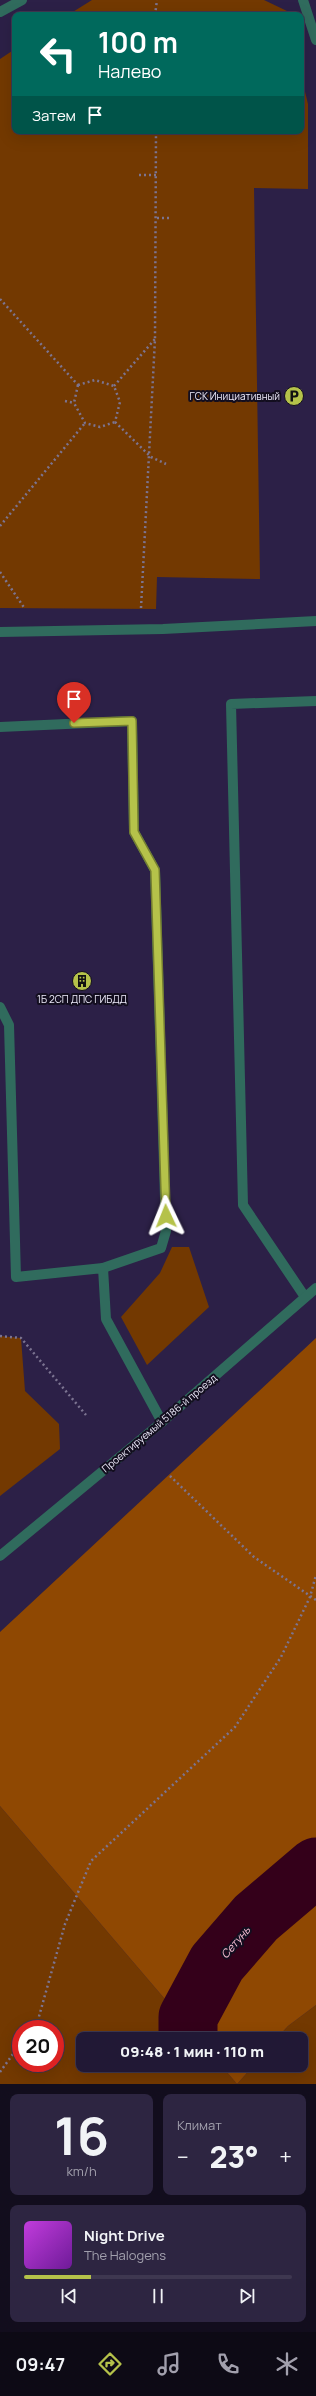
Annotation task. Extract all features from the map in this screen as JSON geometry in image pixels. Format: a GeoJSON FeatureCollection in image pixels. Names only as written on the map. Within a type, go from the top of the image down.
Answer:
{"type":"FeatureCollection","features":[{"type":"Feature","properties":{"kind":"street"},"geometry":{"type":"LineString","coordinates":[[0,12],[22,0]]}},
{"type":"Feature","properties":{"kind":"street"},"geometry":{"type":"LineString","coordinates":[[303,0],[316,40]]}},
{"type":"Feature","properties":{"kind":"street"},"geometry":{"type":"LineString","coordinates":[[0,632],[163,629],[316,621]]}},
{"type":"Feature","properties":{"kind":"street"},"geometry":{"type":"LineString","coordinates":[[306,1297],[243,1205],[231,704],[316,702]]}},
{"type":"Feature","properties":{"kind":"street"},"geometry":{"type":"LineString","coordinates":[[0,727],[132,721],[134,832],[155,870],[166,1232],[161,1248],[103,1268],[16,1277],[9,1025],[0,1007]]}},
{"type":"Feature","properties":{"kind":"street"},"geometry":{"type":"LineString","coordinates":[[103,1268],[106,1319],[162,1422]]}},
{"type":"Feature","properties":{"kind":"street","name":"Проектируемый 5186-й проезд"},"geometry":{"type":"LineString","coordinates":[[0,1556],[162,1422],[316,1288]]}},
{"type":"Feature","properties":{"kind":"path"},"geometry":{"type":"LineString","coordinates":[[156,12],[157,0]]}},
{"type":"Feature","properties":{"kind":"path"},"geometry":{"type":"LineString","coordinates":[[141,611],[151,457],[155,339],[157,218],[156,134]]}},
{"type":"Feature","properties":{"kind":"path"},"geometry":{"type":"LineString","coordinates":[[139,175],[156,175]]}},
{"type":"Feature","properties":{"kind":"path"},"geometry":{"type":"LineString","coordinates":[[157,218],[169,218]]}},
{"type":"Feature","properties":{"kind":"path"},"geometry":{"type":"LineString","coordinates":[[0,299],[78,385]]}},
{"type":"Feature","properties":{"kind":"path"},"geometry":{"type":"LineString","coordinates":[[114,386],[155,339]]}},
{"type":"Feature","properties":{"kind":"path"},"geometry":{"type":"LineString","coordinates":[[78,385],[95,380],[114,386]]}},
{"type":"Feature","properties":{"kind":"path"},"geometry":{"type":"LineString","coordinates":[[78,385],[74,403],[85,423],[100,427],[115,422]]}},
{"type":"Feature","properties":{"kind":"path"},"geometry":{"type":"LineString","coordinates":[[114,386],[120,402],[115,422]]}},
{"type":"Feature","properties":{"kind":"path"},"geometry":{"type":"LineString","coordinates":[[65,401],[74,403]]}},
{"type":"Feature","properties":{"kind":"path"},"geometry":{"type":"LineString","coordinates":[[115,422],[151,457],[166,464]]}},
{"type":"Feature","properties":{"kind":"path"},"geometry":{"type":"LineString","coordinates":[[0,526],[85,423]]}},
{"type":"Feature","properties":{"kind":"path"},"geometry":{"type":"LineString","coordinates":[[0,572],[28,614]]}},
{"type":"Feature","properties":{"kind":"path"},"geometry":{"type":"LineString","coordinates":[[0,1336],[21,1338],[86,1415]]}},
{"type":"Feature","properties":{"kind":"path"},"geometry":{"type":"LineString","coordinates":[[170,1476],[254,1557],[316,1600]]}},
{"type":"Feature","properties":{"kind":"path"},"geometry":{"type":"LineString","coordinates":[[38,2020],[65,1924],[91,1861],[235,1727],[281,1657],[310,1596],[316,1574]]}},
{"type":"Feature","properties":{"kind":"path"},"geometry":{"type":"LineString","coordinates":[[0,2072],[12,2055]]}},
{"type":"Feature","properties":{"kind":"shaded area"},"geometry":{"type":"Polygon","coordinates":[[[92,0],[264,0],[287,12],[73,12],[92,0]]]}},
{"type":"Feature","properties":{"kind":"shaded area"},"geometry":{"type":"Polygon","coordinates":[[[12,51],[12,134],[304,134],[304,87],[308,104],[308,189],[254,188],[260,579],[157,577],[156,609],[0,608],[0,59],[12,51]]]}},
{"type":"Feature","properties":{"kind":"shaded area"},"geometry":{"type":"Polygon","coordinates":[[[172,1247],[189,1247],[209,1307],[147,1365],[121,1317],[160,1273],[172,1247]]]}},
{"type":"Feature","properties":{"kind":"shaded area"},"geometry":{"type":"Polygon","coordinates":[[[0,1336],[21,1338],[25,1391],[59,1424],[60,1449],[0,1496],[0,1336]]]}},
{"type":"Feature","properties":{"kind":"shaded area"},"geometry":{"type":"Polygon","coordinates":[[[316,1338],[316,2005],[288,2026],[282,2032],[193,2032],[0,1806],[0,1632],[316,1338]]]}},
{"type":"Feature","properties":{"kind":"shaded area"},"geometry":{"type":"Polygon","coordinates":[[[0,1806],[193,2032],[76,2032],[76,2072],[227,2072],[237,2084],[0,2084],[0,1806]]]}},
{"type":"Feature","properties":{"kind":"shaded area"},"geometry":{"type":"Polygon","coordinates":[[[316,2005],[316,2084],[237,2084],[248,2072],[308,2072],[308,2032],[282,2032],[288,2026],[316,2005]]]}},
{"type":"Feature","properties":{"kind":"shaded area"},"geometry":{"type":"Polygon","coordinates":[[[227,2072],[248,2072],[237,2084],[227,2072]]]}},
{"type":"Feature","properties":{"kind":"waterway","name":"Сетунь"},"geometry":{"type":"LineString","coordinates":[[188,2032],[188,2017],[217,1963],[256,1918],[316,1867]]}},
{"type":"Feature","properties":{"kind":"place","name":"ГСК Инициативный"},"geometry":{"type":"Point","coordinates":[294,396]}},
{"type":"Feature","properties":{"kind":"place","name":"1Б 2СП ДПС ГИБДД"},"geometry":{"type":"Point","coordinates":[82,981]}},
{"type":"Feature","properties":{"kind":"route"},"geometry":{"type":"LineString","coordinates":[[74,723],[132,721],[134,832],[155,870],[166,1216]]}}]}
